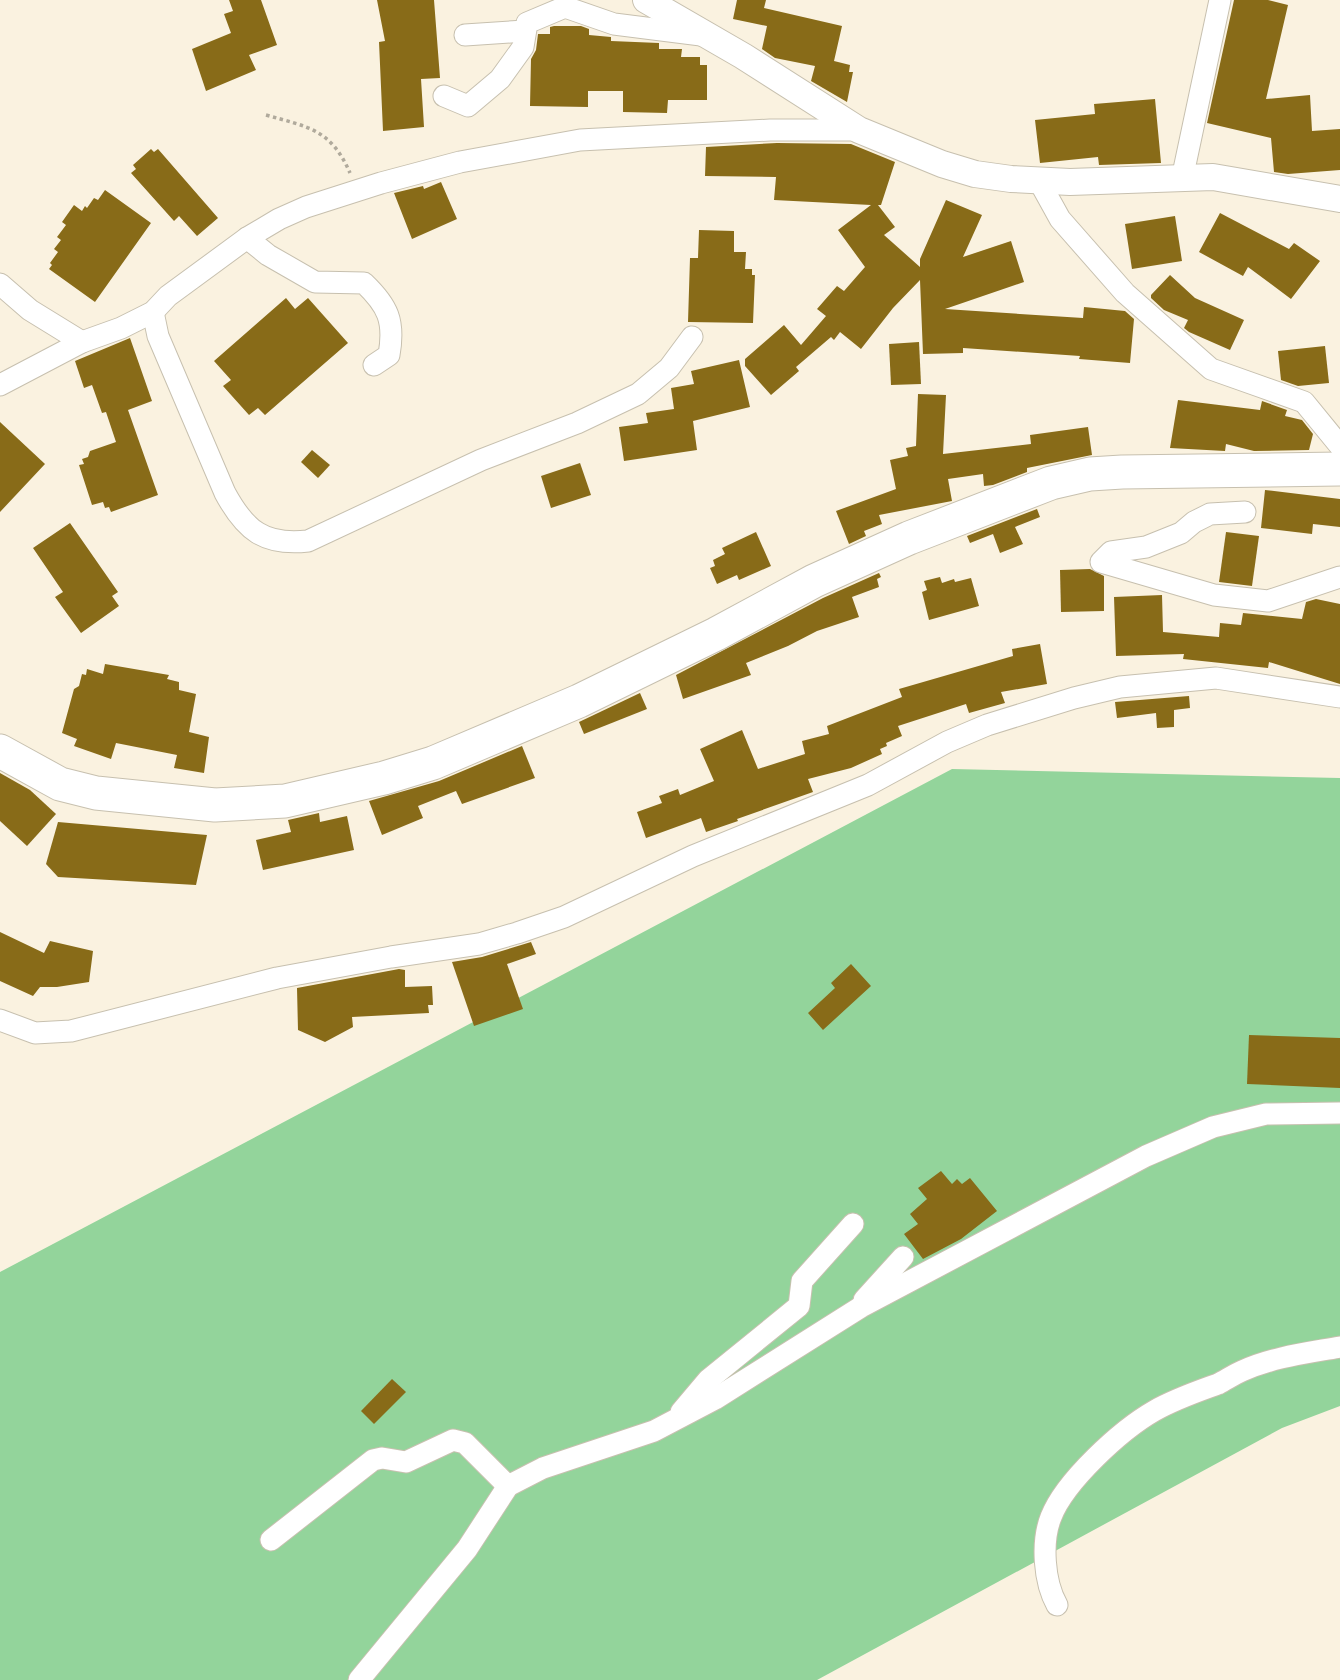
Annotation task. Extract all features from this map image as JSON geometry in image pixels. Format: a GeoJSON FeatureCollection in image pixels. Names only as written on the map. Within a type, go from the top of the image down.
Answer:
{"type":"FeatureCollection","features":[{"type":"Feature","properties":{"kind":"main road"},"geometry":{"type":"LineString","coordinates":[[0,751],[60,784],[96,793],[215,805],[285,801],[384,778],[433,763],[579,701],[716,634],[814,581],[909,538],[1051,483],[1090,474],[1122,472],[1340,469]]}},
{"type":"Feature","properties":{"kind":"street"},"geometry":{"type":"LineString","coordinates":[[646,0],[710,36],[859,130],[964,171],[1039,181],[1097,182],[1213,177],[1340,199]]}},
{"type":"Feature","properties":{"kind":"street"},"geometry":{"type":"LineString","coordinates":[[1182,179],[1220,0]]}},
{"type":"Feature","properties":{"kind":"street"},"geometry":{"type":"LineString","coordinates":[[444,96],[468,106],[500,79],[523,47],[527,23],[565,7],[614,24],[710,36]]}},
{"type":"Feature","properties":{"kind":"street"},"geometry":{"type":"LineString","coordinates":[[466,36],[526,31]]}},
{"type":"Feature","properties":{"kind":"street"},"geometry":{"type":"LineString","coordinates":[[0,385],[82,342],[121,328],[153,312],[167,296],[247,238],[306,207],[357,191],[460,162],[580,140],[770,130],[859,130]]}},
{"type":"Feature","properties":{"kind":"street"},"geometry":{"type":"LineString","coordinates":[[1039,181],[1060,219],[1125,293],[1211,369],[1304,402],[1340,446]]}},
{"type":"Feature","properties":{"kind":"street"},"geometry":{"type":"LineString","coordinates":[[247,238],[268,256],[315,282],[364,283],[383,301],[393,335],[389,355],[374,365]]}},
{"type":"Feature","properties":{"kind":"street"},"geometry":{"type":"LineString","coordinates":[[0,284],[30,310],[82,342]]}},
{"type":"Feature","properties":{"kind":"street"},"geometry":{"type":"LineString","coordinates":[[153,312],[158,336],[237,515],[257,533],[274,541],[292,543],[308,541],[481,460],[577,423],[638,394],[669,368],[692,337]]}},
{"type":"Feature","properties":{"kind":"street"},"geometry":{"type":"LineString","coordinates":[[1245,512],[1210,514],[1181,533],[1146,547],[1111,552],[1101,562],[1214,595],[1268,601],[1340,578]]}},
{"type":"Feature","properties":{"kind":"street"},"geometry":{"type":"LineString","coordinates":[[0,1020],[35,1033],[71,1031],[277,978],[479,944],[517,933],[564,917],[693,856],[867,785],[957,737],[987,725],[1108,690],[1216,678],[1340,697]]}},
{"type":"Feature","properties":{"kind":"street"},"geometry":{"type":"LineString","coordinates":[[359,1680],[467,1549],[508,1486],[543,1468],[654,1431],[752,1378],[853,1312],[1146,1156],[1213,1127],[1266,1114],[1340,1113]]}},
{"type":"Feature","properties":{"kind":"street"},"geometry":{"type":"LineString","coordinates":[[654,1431],[686,1408],[708,1380],[799,1306],[802,1281],[853,1224]]}},
{"type":"Feature","properties":{"kind":"street"},"geometry":{"type":"LineString","coordinates":[[853,1312],[903,1257]]}},
{"type":"Feature","properties":{"kind":"street"},"geometry":{"type":"LineString","coordinates":[[1057,1605],[1051,1594],[1046,1563],[1046,1540],[1051,1516],[1077,1475],[1111,1443],[1152,1412],[1187,1394],[1220,1383],[1242,1371],[1298,1353],[1340,1347]]}},
{"type":"Feature","properties":{"kind":"street"},"geometry":{"type":"LineString","coordinates":[[271,1540],[373,1460],[382,1458],[406,1462],[453,1440],[465,1443],[508,1486]]}},
{"type":"Feature","properties":{"kind":"path"},"geometry":{"type":"LineString","coordinates":[[266,115],[326,136],[344,159],[357,191]]}},
{"type":"Feature","properties":{"kind":"green space"},"geometry":{"type":"Polygon","coordinates":[[[952,769],[1340,778],[1340,1406],[1282,1428],[817,1680],[0,1680],[0,1272],[952,769]]]}},
{"type":"Feature","properties":{"kind":"building"},"geometry":{"type":"Polygon","coordinates":[[[229,0],[261,0],[277,45],[249,55],[256,70],[206,91],[192,49],[231,33],[224,14],[233,11],[229,0]]]}},
{"type":"Feature","properties":{"kind":"building"},"geometry":{"type":"Polygon","coordinates":[[[377,0],[434,0],[440,78],[421,79],[424,127],[383,131],[379,42],[385,41],[377,0]]]}},
{"type":"Feature","properties":{"kind":"building"},"geometry":{"type":"Polygon","coordinates":[[[737,0],[766,0],[764,8],[842,26],[834,61],[850,65],[849,72],[853,72],[847,102],[811,81],[815,66],[775,58],[762,49],[767,26],[733,19],[737,0]]]}},
{"type":"Feature","properties":{"kind":"building"},"geometry":{"type":"Polygon","coordinates":[[[1234,0],[1268,0],[1288,5],[1266,99],[1310,95],[1312,131],[1340,129],[1340,170],[1288,174],[1274,172],[1271,138],[1207,123],[1234,0]]]}},
{"type":"Feature","properties":{"kind":"building"},"geometry":{"type":"Polygon","coordinates":[[[581,26],[589,29],[589,35],[611,37],[611,41],[659,43],[659,49],[682,49],[681,57],[700,57],[700,65],[707,65],[707,100],[668,100],[667,113],[623,112],[623,91],[588,91],[588,107],[530,106],[531,59],[536,50],[538,34],[550,34],[550,27],[581,26]]]}},
{"type":"Feature","properties":{"kind":"building"},"geometry":{"type":"Polygon","coordinates":[[[1155,99],[1161,163],[1099,165],[1098,157],[1040,163],[1035,120],[1095,114],[1094,104],[1155,99]]]}},
{"type":"Feature","properties":{"kind":"building"},"geometry":{"type":"Polygon","coordinates":[[[777,143],[851,144],[895,162],[881,205],[878,205],[895,227],[884,235],[920,267],[920,259],[946,200],[982,215],[963,257],[1011,241],[1024,282],[945,309],[1083,318],[1084,307],[1125,311],[1134,319],[1130,363],[1079,359],[1080,356],[963,348],[963,353],[923,354],[920,280],[893,308],[861,349],[840,332],[834,340],[831,337],[796,367],[799,371],[771,395],[745,366],[745,359],[784,325],[801,345],[826,316],[817,309],[837,286],[844,291],[865,267],[838,230],[871,205],[774,200],[776,177],[705,176],[706,147],[777,143]]]}},
{"type":"Feature","properties":{"kind":"building"},"geometry":{"type":"Polygon","coordinates":[[[151,149],[154,152],[158,149],[218,218],[197,236],[179,216],[174,221],[131,173],[136,169],[133,165],[151,149]]]}},
{"type":"Feature","properties":{"kind":"building"},"geometry":{"type":"Polygon","coordinates":[[[441,182],[457,219],[412,239],[394,193],[423,186],[424,189],[441,182]]]}},
{"type":"Feature","properties":{"kind":"building"},"geometry":{"type":"Polygon","coordinates":[[[105,190],[151,223],[95,302],[49,269],[58,252],[54,249],[61,240],[57,237],[66,225],[62,222],[74,205],[82,211],[94,198],[98,200],[105,190]]]}},
{"type":"Feature","properties":{"kind":"building"},"geometry":{"type":"Polygon","coordinates":[[[1220,213],[1289,249],[1294,243],[1320,261],[1291,299],[1248,267],[1243,276],[1199,252],[1220,213]]]}},
{"type":"Feature","properties":{"kind":"building"},"geometry":{"type":"Polygon","coordinates":[[[1175,216],[1182,261],[1132,269],[1125,224],[1175,216]]]}},
{"type":"Feature","properties":{"kind":"building"},"geometry":{"type":"Polygon","coordinates":[[[699,230],[734,231],[734,252],[746,252],[745,269],[752,269],[752,275],[755,275],[753,323],[688,322],[690,258],[698,258],[699,230]]]}},
{"type":"Feature","properties":{"kind":"building"},"geometry":{"type":"Polygon","coordinates":[[[1170,275],[1195,298],[1244,320],[1230,350],[1189,332],[1184,328],[1188,320],[1164,310],[1151,298],[1170,275]]]}},
{"type":"Feature","properties":{"kind":"building"},"geometry":{"type":"Polygon","coordinates":[[[286,298],[295,309],[308,298],[348,343],[265,415],[258,408],[249,415],[223,386],[231,380],[214,361],[286,298]]]}},
{"type":"Feature","properties":{"kind":"building"},"geometry":{"type":"Polygon","coordinates":[[[130,338],[152,401],[128,410],[158,495],[111,512],[109,507],[105,508],[103,502],[92,505],[79,465],[84,464],[82,459],[88,457],[90,451],[116,442],[106,412],[102,413],[92,385],[84,388],[75,361],[130,338]]]}},
{"type":"Feature","properties":{"kind":"building"},"geometry":{"type":"Polygon","coordinates":[[[919,342],[921,384],[891,385],[889,344],[919,342]]]}},
{"type":"Feature","properties":{"kind":"building"},"geometry":{"type":"Polygon","coordinates":[[[1325,346],[1329,383],[1298,386],[1281,380],[1278,351],[1325,346]]]}},
{"type":"Feature","properties":{"kind":"building"},"geometry":{"type":"Polygon","coordinates":[[[739,360],[750,407],[693,421],[697,450],[624,461],[619,427],[648,423],[646,413],[674,409],[671,388],[694,384],[691,371],[739,360]]]}},
{"type":"Feature","properties":{"kind":"building"},"geometry":{"type":"Polygon","coordinates":[[[918,394],[946,395],[943,454],[1031,444],[1030,435],[1088,427],[1092,455],[1027,468],[1027,472],[993,485],[984,486],[983,474],[948,479],[952,501],[879,515],[882,524],[864,531],[866,536],[849,544],[836,511],[896,489],[890,460],[908,456],[906,448],[916,446],[918,394]]]}},
{"type":"Feature","properties":{"kind":"building"},"geometry":{"type":"Polygon","coordinates":[[[1178,400],[1260,410],[1262,401],[1287,410],[1285,416],[1302,420],[1313,434],[1309,450],[1254,451],[1226,444],[1225,451],[1170,448],[1178,400]]]}},
{"type":"Feature","properties":{"kind":"building"},"geometry":{"type":"Polygon","coordinates":[[[0,422],[45,464],[0,512],[0,422]]]}},
{"type":"Feature","properties":{"kind":"building"},"geometry":{"type":"Polygon","coordinates":[[[312,450],[330,465],[318,478],[301,462],[312,450]]]}},
{"type":"Feature","properties":{"kind":"building"},"geometry":{"type":"Polygon","coordinates":[[[580,463],[591,495],[551,508],[541,476],[580,463]]]}},
{"type":"Feature","properties":{"kind":"building"},"geometry":{"type":"Polygon","coordinates":[[[1265,490],[1340,499],[1340,527],[1313,524],[1312,534],[1261,528],[1265,490]]]}},
{"type":"Feature","properties":{"kind":"building"},"geometry":{"type":"Polygon","coordinates":[[[1037,509],[1040,517],[1015,527],[1023,544],[1000,553],[993,534],[970,543],[967,536],[1037,509]]]}},
{"type":"Feature","properties":{"kind":"building"},"geometry":{"type":"Polygon","coordinates":[[[70,523],[118,592],[112,596],[119,606],[81,633],[55,597],[63,592],[33,548],[70,523]]]}},
{"type":"Feature","properties":{"kind":"building"},"geometry":{"type":"Polygon","coordinates":[[[756,532],[771,566],[739,580],[737,575],[717,584],[710,568],[715,566],[713,560],[725,554],[722,548],[756,532]]]}},
{"type":"Feature","properties":{"kind":"building"},"geometry":{"type":"Polygon","coordinates":[[[1226,532],[1259,536],[1252,586],[1219,582],[1226,532]]]}},
{"type":"Feature","properties":{"kind":"building"},"geometry":{"type":"Polygon","coordinates":[[[1090,569],[1104,576],[1104,611],[1061,612],[1060,570],[1090,569]]]}},
{"type":"Feature","properties":{"kind":"building"},"geometry":{"type":"Polygon","coordinates":[[[879,573],[879,587],[852,597],[859,617],[817,631],[746,663],[751,675],[683,699],[676,675],[823,598],[879,573]]]}},
{"type":"Feature","properties":{"kind":"building"},"geometry":{"type":"Polygon","coordinates":[[[940,577],[942,583],[971,578],[979,606],[929,620],[922,592],[927,590],[924,581],[940,577]]]}},
{"type":"Feature","properties":{"kind":"building"},"geometry":{"type":"Polygon","coordinates":[[[1162,595],[1163,632],[1219,637],[1220,623],[1241,625],[1243,613],[1302,619],[1306,602],[1316,599],[1340,604],[1340,684],[1269,662],[1268,668],[1183,659],[1184,654],[1116,656],[1114,597],[1162,595]]]}},
{"type":"Feature","properties":{"kind":"building"},"geometry":{"type":"Polygon","coordinates":[[[1040,644],[1047,684],[1001,692],[1005,703],[969,713],[966,704],[898,726],[902,736],[886,743],[887,746],[880,749],[882,754],[851,768],[808,779],[813,792],[737,819],[738,821],[706,832],[701,818],[646,838],[637,812],[662,803],[659,796],[678,789],[680,795],[714,781],[700,749],[742,730],[758,769],[805,754],[802,741],[829,734],[827,726],[902,697],[899,689],[1013,656],[1012,649],[1040,644]]]}},
{"type":"Feature","properties":{"kind":"building"},"geometry":{"type":"Polygon","coordinates":[[[105,664],[169,675],[167,679],[179,682],[179,690],[196,694],[189,732],[209,737],[204,773],[174,768],[177,755],[116,743],[111,759],[74,746],[77,739],[62,733],[74,689],[79,686],[82,674],[86,675],[87,669],[103,674],[105,664]]]}},
{"type":"Feature","properties":{"kind":"building"},"geometry":{"type":"Polygon","coordinates":[[[640,693],[647,709],[584,734],[579,722],[640,693]]]}},
{"type":"Feature","properties":{"kind":"building"},"geometry":{"type":"Polygon","coordinates":[[[1189,696],[1190,708],[1174,710],[1174,727],[1157,728],[1156,713],[1117,718],[1115,702],[1189,696]]]}},
{"type":"Feature","properties":{"kind":"building"},"geometry":{"type":"Polygon","coordinates":[[[522,746],[535,778],[462,804],[456,791],[418,806],[423,818],[382,835],[369,801],[439,781],[522,746]]]}},
{"type":"Feature","properties":{"kind":"building"},"geometry":{"type":"Polygon","coordinates":[[[0,773],[30,790],[56,814],[27,846],[0,821],[0,773]]]}},
{"type":"Feature","properties":{"kind":"building"},"geometry":{"type":"Polygon","coordinates":[[[319,813],[320,822],[347,816],[354,850],[263,870],[256,840],[291,832],[288,820],[319,813]]]}},
{"type":"Feature","properties":{"kind":"building"},"geometry":{"type":"Polygon","coordinates":[[[58,822],[207,835],[196,885],[58,877],[46,864],[58,822]]]}},
{"type":"Feature","properties":{"kind":"building"},"geometry":{"type":"Polygon","coordinates":[[[0,932],[44,953],[50,941],[93,951],[89,982],[40,987],[33,996],[0,981],[0,932]]]}},
{"type":"Feature","properties":{"kind":"building"},"geometry":{"type":"Polygon","coordinates":[[[531,942],[536,954],[507,964],[523,1009],[474,1026],[452,962],[482,957],[531,942]]]}},
{"type":"Feature","properties":{"kind":"building"},"geometry":{"type":"Polygon","coordinates":[[[851,964],[871,986],[823,1030],[808,1013],[835,988],[831,983],[851,964]]]}},
{"type":"Feature","properties":{"kind":"building"},"geometry":{"type":"Polygon","coordinates":[[[405,970],[405,987],[432,986],[433,1005],[428,1005],[429,1013],[352,1017],[353,1027],[325,1042],[298,1030],[297,988],[405,970]]]}},
{"type":"Feature","properties":{"kind":"building"},"geometry":{"type":"Polygon","coordinates":[[[1249,1035],[1340,1038],[1340,1088],[1247,1084],[1249,1035]]]}},
{"type":"Feature","properties":{"kind":"building"},"geometry":{"type":"Polygon","coordinates":[[[941,1171],[952,1184],[957,1179],[962,1184],[970,1178],[997,1211],[961,1239],[923,1259],[904,1234],[918,1224],[910,1214],[927,1199],[918,1188],[941,1171]]]}},
{"type":"Feature","properties":{"kind":"building"},"geometry":{"type":"Polygon","coordinates":[[[392,1379],[406,1392],[374,1424],[361,1411],[392,1379]]]}}]}
